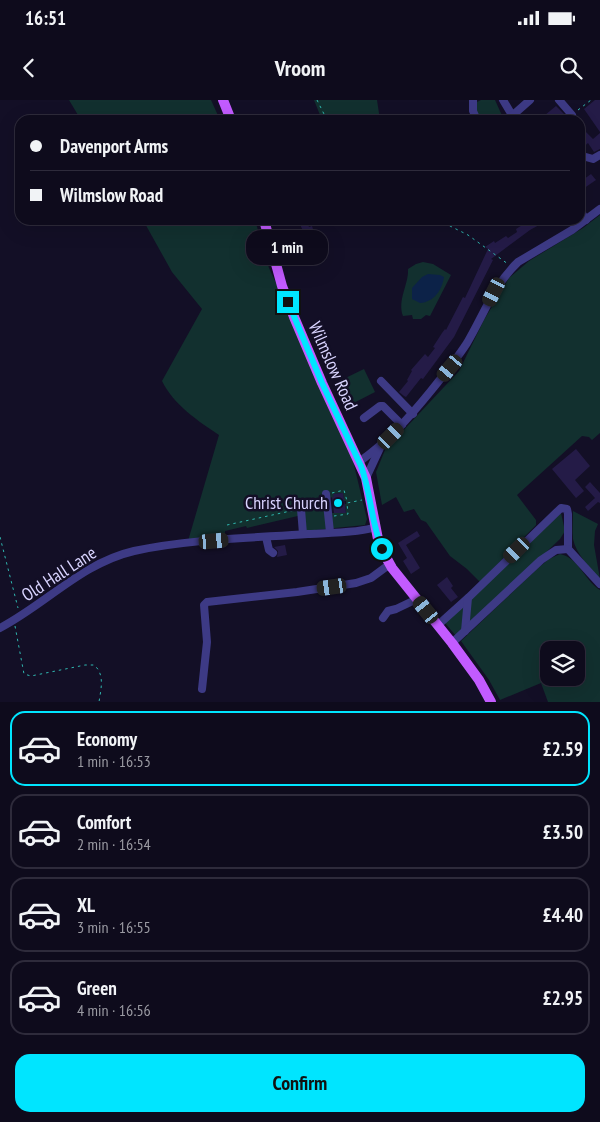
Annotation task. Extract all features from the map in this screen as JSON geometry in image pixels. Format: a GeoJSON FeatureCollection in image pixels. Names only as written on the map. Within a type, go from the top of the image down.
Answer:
{"type":"FeatureCollection","features":[{"type":"Feature","properties":{"kind":"main road"},"geometry":{"type":"LineString","coordinates":[[223,100],[229,115]]}},
{"type":"Feature","properties":{"kind":"main road","name":"Wilmslow Road"},"geometry":{"type":"LineString","coordinates":[[265,225],[282,286],[294,317],[366,478],[375,527],[382,550],[390,564],[479,680],[491,702]]}},
{"type":"Feature","properties":{"kind":"street"},"geometry":{"type":"LineString","coordinates":[[474,100],[473,111],[475,115]]}},
{"type":"Feature","properties":{"kind":"street"},"geometry":{"type":"LineString","coordinates":[[503,100],[512,115]]}},
{"type":"Feature","properties":{"kind":"street"},"geometry":{"type":"LineString","coordinates":[[517,115],[530,100]]}},
{"type":"Feature","properties":{"kind":"street"},"geometry":{"type":"LineString","coordinates":[[559,100],[572,115]]}},
{"type":"Feature","properties":{"kind":"street"},"geometry":{"type":"LineString","coordinates":[[585,157],[593,159],[600,155]]}},
{"type":"Feature","properties":{"kind":"street"},"geometry":{"type":"LineString","coordinates":[[586,220],[600,209]]}},
{"type":"Feature","properties":{"kind":"street"},"geometry":{"type":"LineString","coordinates":[[360,464],[413,414],[461,354],[502,279],[512,268],[518,262],[578,225]]}},
{"type":"Feature","properties":{"kind":"street"},"geometry":{"type":"LineString","coordinates":[[381,381],[413,414]]}},
{"type":"Feature","properties":{"kind":"street"},"geometry":{"type":"LineString","coordinates":[[364,418],[380,406],[383,406],[402,425]]}},
{"type":"Feature","properties":{"kind":"street"},"geometry":{"type":"LineString","coordinates":[[366,478],[381,446]]}},
{"type":"Feature","properties":{"kind":"street"},"geometry":{"type":"LineString","coordinates":[[326,494],[330,532]]}},
{"type":"Feature","properties":{"kind":"street"},"geometry":{"type":"LineString","coordinates":[[438,625],[547,521],[564,508],[567,509],[569,518],[568,549],[600,584]]}},
{"type":"Feature","properties":{"kind":"street"},"geometry":{"type":"LineString","coordinates":[[300,509],[303,534]]}},
{"type":"Feature","properties":{"kind":"street","name":"Old Hall Lane"},"geometry":{"type":"LineString","coordinates":[[0,628],[23,615],[69,582],[114,557],[136,551],[185,544],[375,527]]}},
{"type":"Feature","properties":{"kind":"street"},"geometry":{"type":"LineString","coordinates":[[266,536],[269,550],[273,553]]}},
{"type":"Feature","properties":{"kind":"street"},"geometry":{"type":"LineString","coordinates":[[452,643],[541,560],[551,553],[568,549]]}},
{"type":"Feature","properties":{"kind":"street"},"geometry":{"type":"LineString","coordinates":[[202,689],[207,642],[204,605],[207,602],[356,583],[371,578],[390,564]]}},
{"type":"Feature","properties":{"kind":"street"},"geometry":{"type":"LineString","coordinates":[[465,631],[468,598]]}},
{"type":"Feature","properties":{"kind":"street"},"geometry":{"type":"LineString","coordinates":[[382,618],[388,611],[417,599]]}},
{"type":"Feature","properties":{"kind":"path"},"geometry":{"type":"LineString","coordinates":[[318,100],[325,115]]}},
{"type":"Feature","properties":{"kind":"path"},"geometry":{"type":"LineString","coordinates":[[572,115],[592,100]]}},
{"type":"Feature","properties":{"kind":"path"},"geometry":{"type":"LineString","coordinates":[[448,225],[468,235],[512,268]]}},
{"type":"Feature","properties":{"kind":"path"},"geometry":{"type":"LineString","coordinates":[[326,494],[344,490],[348,514],[329,517]]}},
{"type":"Feature","properties":{"kind":"path"},"geometry":{"type":"LineString","coordinates":[[346,503],[370,498]]}},
{"type":"Feature","properties":{"kind":"path"},"geometry":{"type":"LineString","coordinates":[[227,525],[300,509],[328,505]]}},
{"type":"Feature","properties":{"kind":"path"},"geometry":{"type":"LineString","coordinates":[[0,537],[18,607],[23,615]]}},
{"type":"Feature","properties":{"kind":"path"},"geometry":{"type":"LineString","coordinates":[[14,621],[24,674],[30,676],[94,665],[99,670],[101,676],[99,702]]}},
{"type":"Feature","properties":{"kind":"green space"},"geometry":{"type":"Polygon","coordinates":[[[69,100],[211,100],[218,115],[78,115],[69,100]]]}},
{"type":"Feature","properties":{"kind":"green space"},"geometry":{"type":"Polygon","coordinates":[[[314,100],[377,100],[379,115],[320,115],[314,100]]]}},
{"type":"Feature","properties":{"kind":"green space"},"geometry":{"type":"Polygon","coordinates":[[[481,100],[495,100],[502,115],[478,115],[474,108],[475,103],[481,100]]]}},
{"type":"Feature","properties":{"kind":"green space"},"geometry":{"type":"Polygon","coordinates":[[[600,215],[600,433],[592,440],[589,437],[582,436],[517,495],[536,520],[536,525],[480,582],[450,556],[426,522],[421,520],[414,509],[404,512],[396,497],[382,505],[376,472],[385,450],[459,371],[484,320],[509,278],[529,261],[583,228],[600,215]]]}},
{"type":"Feature","properties":{"kind":"green space"},"geometry":{"type":"Polygon","coordinates":[[[146,225],[256,225],[269,268],[353,461],[367,519],[365,525],[305,531],[302,515],[247,528],[246,526],[225,531],[225,536],[188,541],[219,435],[179,405],[162,381],[202,309],[172,272],[146,225]],[[343,493],[334,494],[334,497],[329,498],[332,513],[346,513],[346,501],[344,501],[343,493]]]}},
{"type":"Feature","properties":{"kind":"green space"},"geometry":{"type":"Polygon","coordinates":[[[423,262],[433,264],[451,275],[430,316],[426,315],[421,319],[413,319],[412,315],[403,316],[402,298],[408,269],[423,262]]]}},
{"type":"Feature","properties":{"kind":"green space"},"geometry":{"type":"Polygon","coordinates":[[[364,369],[375,392],[344,408],[333,384],[364,369]]]}},
{"type":"Feature","properties":{"kind":"green space"},"geometry":{"type":"Polygon","coordinates":[[[573,511],[598,524],[595,531],[594,545],[600,579],[584,560],[575,545],[573,539],[573,511]]]}},
{"type":"Feature","properties":{"kind":"green space"},"geometry":{"type":"Polygon","coordinates":[[[561,513],[565,531],[560,539],[469,625],[470,599],[561,513]]]}},
{"type":"Feature","properties":{"kind":"green space"},"geometry":{"type":"Polygon","coordinates":[[[560,554],[567,556],[600,590],[600,702],[548,702],[542,686],[585,686],[585,641],[540,641],[540,683],[500,700],[489,680],[461,641],[549,559],[560,554]]]}},
{"type":"Feature","properties":{"kind":"green space"},"geometry":{"type":"Polygon","coordinates":[[[465,604],[463,629],[456,636],[445,623],[465,604]]]}},
{"type":"Feature","properties":{"kind":"water"},"geometry":{"type":"Polygon","coordinates":[[[428,274],[444,277],[443,282],[437,295],[420,303],[412,299],[412,288],[422,277],[428,274]]]}},
{"type":"Feature","properties":{"kind":"building"},"geometry":{"type":"Polygon","coordinates":[[[595,100],[600,100],[600,132],[584,109],[595,100]]]}},
{"type":"Feature","properties":{"kind":"building"},"geometry":{"type":"Polygon","coordinates":[[[556,106],[565,115],[545,115],[556,106]]]}},
{"type":"Feature","properties":{"kind":"building"},"geometry":{"type":"Polygon","coordinates":[[[585,131],[593,139],[600,133],[600,149],[594,152],[588,143],[585,146],[585,131]]]}},
{"type":"Feature","properties":{"kind":"building"},"geometry":{"type":"Polygon","coordinates":[[[591,174],[596,180],[585,188],[585,178],[591,174]]]}},
{"type":"Feature","properties":{"kind":"building"},"geometry":{"type":"Polygon","coordinates":[[[300,225],[312,226],[317,242],[309,244],[300,225]]]}},
{"type":"Feature","properties":{"kind":"building"},"geometry":{"type":"Polygon","coordinates":[[[522,225],[539,225],[491,259],[493,260],[454,337],[423,379],[421,378],[406,397],[404,396],[399,392],[408,381],[411,370],[425,354],[428,357],[435,348],[433,347],[446,330],[463,297],[465,298],[488,249],[485,247],[506,236],[508,238],[517,232],[516,229],[522,225]]]}},
{"type":"Feature","properties":{"kind":"building"},"geometry":{"type":"Polygon","coordinates":[[[576,449],[590,466],[575,480],[584,491],[576,498],[552,469],[576,449]]]}},
{"type":"Feature","properties":{"kind":"building"},"geometry":{"type":"Polygon","coordinates":[[[590,482],[600,493],[600,503],[598,502],[588,511],[585,507],[595,498],[585,487],[590,482]]]}},
{"type":"Feature","properties":{"kind":"building","name":"Christ Church"},"geometry":{"type":"Polygon","coordinates":[[[343,493],[346,513],[334,513],[333,494],[343,493]]]}},
{"type":"Feature","properties":{"kind":"building"},"geometry":{"type":"Polygon","coordinates":[[[417,531],[420,536],[406,545],[420,568],[411,574],[403,561],[407,558],[398,543],[417,531]]]}},
{"type":"Feature","properties":{"kind":"building"},"geometry":{"type":"Polygon","coordinates":[[[285,545],[287,555],[277,557],[278,551],[274,547],[285,545]]]}},
{"type":"Feature","properties":{"kind":"building"},"geometry":{"type":"Polygon","coordinates":[[[447,577],[453,586],[451,588],[458,597],[451,602],[437,585],[447,577]]]}},
{"type":"Feature","properties":{"kind":"place","name":"Christ Church"},"geometry":{"type":"Point","coordinates":[338,503]}},
{"type":"Feature","properties":{"kind":"route"},"geometry":{"type":"LineString","coordinates":[[288,302],[322,383],[361,466],[382,549]]}}]}
